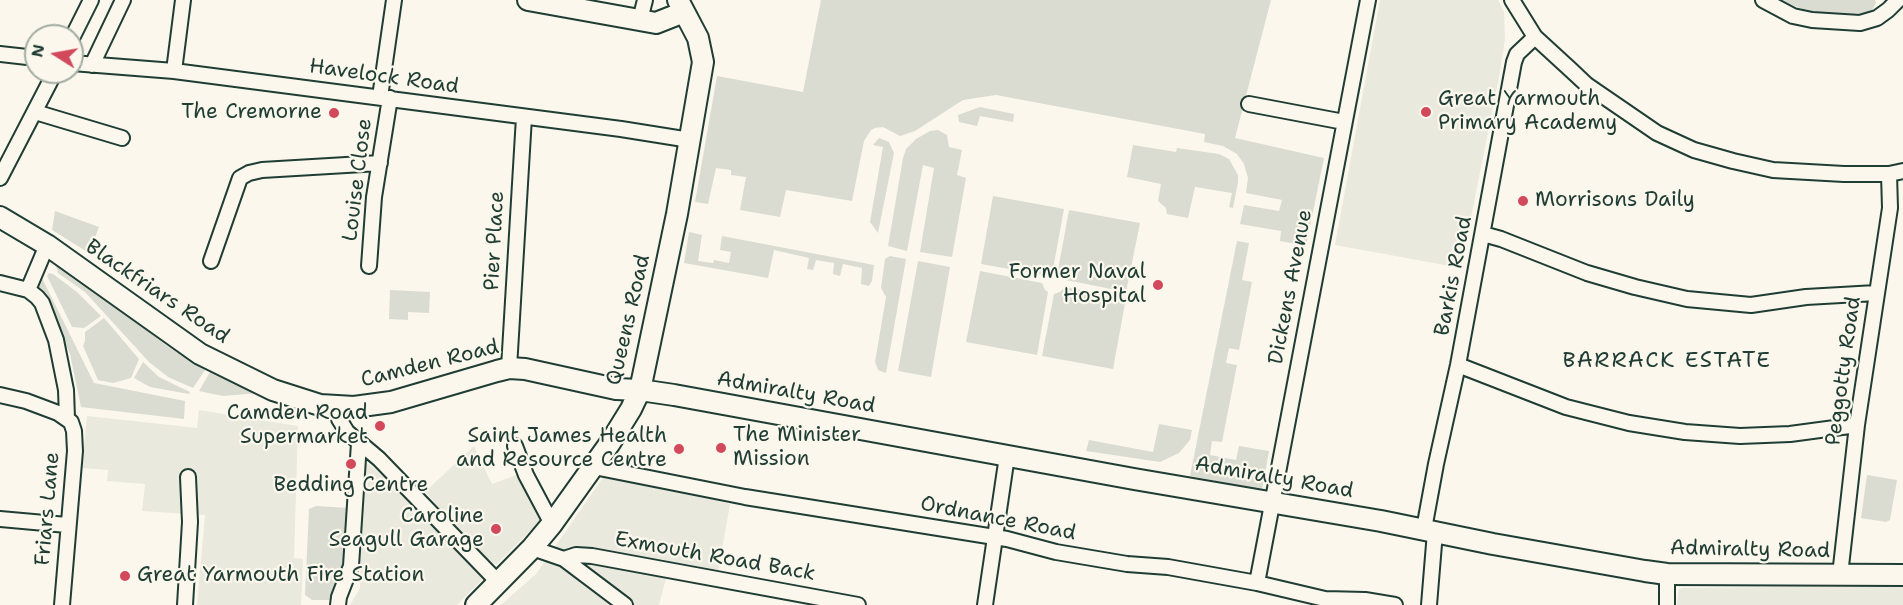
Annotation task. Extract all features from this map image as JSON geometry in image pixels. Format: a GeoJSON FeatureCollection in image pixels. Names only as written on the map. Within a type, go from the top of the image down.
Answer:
{"type":"FeatureCollection","features":[{"type":"Feature","properties":{"kind":"street"},"geometry":{"type":"LineString","coordinates":[[79,24],[91,0]]}},
{"type":"Feature","properties":{"kind":"street"},"geometry":{"type":"LineString","coordinates":[[92,65],[123,0]]}},
{"type":"Feature","properties":{"kind":"street"},"geometry":{"type":"LineString","coordinates":[[174,71],[183,0]]}},
{"type":"Feature","properties":{"kind":"street","name":"Louise Close"},"geometry":{"type":"LineString","coordinates":[[369,266],[394,0]]}},
{"type":"Feature","properties":{"kind":"street"},"geometry":{"type":"LineString","coordinates":[[528,0],[656,23],[681,6]]}},
{"type":"Feature","properties":{"kind":"street"},"geometry":{"type":"LineString","coordinates":[[640,20],[645,0]]}},
{"type":"Feature","properties":{"kind":"street","name":"Dickens Avenue"},"geometry":{"type":"LineString","coordinates":[[1257,582],[1368,0]]}},
{"type":"Feature","properties":{"kind":"street"},"geometry":{"type":"LineString","coordinates":[[1512,0],[1535,37],[1587,85],[1657,133],[1694,150],[1773,170],[1844,174],[1889,174],[1903,171]]}},
{"type":"Feature","properties":{"kind":"street"},"geometry":{"type":"LineString","coordinates":[[1763,0],[1793,16],[1833,23],[1860,23],[1876,18],[1898,0]]}},
{"type":"Feature","properties":{"kind":"street","name":"Queens Road"},"geometry":{"type":"LineString","coordinates":[[477,605],[552,524],[594,467],[631,409],[640,390],[660,301],[703,57],[698,38],[681,6]]}},
{"type":"Feature","properties":{"kind":"street","name":"Barkis Road"},"geometry":{"type":"LineString","coordinates":[[1428,605],[1430,530],[1436,464],[1458,365],[1515,62],[1517,54],[1535,37]]}},
{"type":"Feature","properties":{"kind":"street"},"geometry":{"type":"LineString","coordinates":[[0,54],[24,57]]}},
{"type":"Feature","properties":{"kind":"street","name":"Havelock Road"},"geometry":{"type":"LineString","coordinates":[[84,64],[174,71],[690,140]]}},
{"type":"Feature","properties":{"kind":"street"},"geometry":{"type":"LineString","coordinates":[[0,178],[49,84]]}},
{"type":"Feature","properties":{"kind":"street"},"geometry":{"type":"LineString","coordinates":[[1249,104],[1344,122]]}},
{"type":"Feature","properties":{"kind":"street"},"geometry":{"type":"LineString","coordinates":[[35,112],[122,138]]}},
{"type":"Feature","properties":{"kind":"street","name":"Pier Place"},"geometry":{"type":"LineString","coordinates":[[509,368],[524,117]]}},
{"type":"Feature","properties":{"kind":"street"},"geometry":{"type":"LineString","coordinates":[[211,261],[240,178],[262,170],[380,163]]}},
{"type":"Feature","properties":{"kind":"street","name":"Peggotty Road"},"geometry":{"type":"LineString","coordinates":[[1840,575],[1857,424],[1890,208],[1889,174]]}},
{"type":"Feature","properties":{"kind":"street","name":"Blackfriars Road"},"geometry":{"type":"LineString","coordinates":[[0,217],[47,245],[200,354],[273,390],[320,405],[338,408]]}},
{"type":"Feature","properties":{"kind":"street"},"geometry":{"type":"LineString","coordinates":[[1483,234],[1587,273],[1688,299],[1751,304],[1806,297],[1876,293]]}},
{"type":"Feature","properties":{"kind":"street"},"geometry":{"type":"LineString","coordinates":[[0,283],[28,290],[47,245]]}},
{"type":"Feature","properties":{"kind":"street","name":"Friars Lane"},"geometry":{"type":"LineString","coordinates":[[28,290],[42,303],[56,340],[66,390],[62,415],[74,431],[75,451],[62,605]]}},
{"type":"Feature","properties":{"kind":"street"},"geometry":{"type":"LineString","coordinates":[[1458,365],[1566,407],[1629,423],[1685,432],[1740,436],[1770,435],[1857,424]]}},
{"type":"Feature","properties":{"kind":"street","name":"Camden Road"},"geometry":{"type":"LineString","coordinates":[[338,408],[391,402],[509,368],[525,369],[616,389],[640,390]]}},
{"type":"Feature","properties":{"kind":"street","name":"Admiralty Road"},"geometry":{"type":"LineString","coordinates":[[640,390],[1667,574],[1903,575]]}},
{"type":"Feature","properties":{"kind":"street"},"geometry":{"type":"LineString","coordinates":[[0,395],[26,401],[62,415]]}},
{"type":"Feature","properties":{"kind":"street"},"geometry":{"type":"LineString","coordinates":[[338,408],[339,419],[359,443],[379,459],[499,583]]}},
{"type":"Feature","properties":{"kind":"street"},"geometry":{"type":"LineString","coordinates":[[338,605],[351,566],[359,443]]}},
{"type":"Feature","properties":{"kind":"street"},"geometry":{"type":"LineString","coordinates":[[515,446],[526,475],[552,524]]}},
{"type":"Feature","properties":{"kind":"street"},"geometry":{"type":"LineString","coordinates":[[985,605],[993,537],[1007,456]]}},
{"type":"Feature","properties":{"kind":"street","name":"Ordnance Road"},"geometry":{"type":"LineString","coordinates":[[594,467],[745,497],[993,537],[1056,552],[1257,582],[1325,599],[1365,600],[1395,605]]}},
{"type":"Feature","properties":{"kind":"street"},"geometry":{"type":"LineString","coordinates":[[185,605],[190,522],[188,477]]}},
{"type":"Feature","properties":{"kind":"street"},"geometry":{"type":"LineString","coordinates":[[0,519],[67,525]]}},
{"type":"Feature","properties":{"kind":"street"},"geometry":{"type":"LineString","coordinates":[[532,548],[564,559],[625,605]]}},
{"type":"Feature","properties":{"kind":"street","name":"Exmouth Road Back"},"geometry":{"type":"LineString","coordinates":[[564,559],[576,555],[592,556],[858,605]]}},
{"type":"Feature","properties":{"kind":"street"},"geometry":{"type":"LineString","coordinates":[[1667,574],[1667,605]]}},
{"type":"Feature","properties":{"kind":"shaded area"},"geometry":{"type":"Polygon","coordinates":[[[821,0],[1271,0],[1235,138],[1324,158],[1306,246],[1280,241],[1281,231],[1240,224],[1244,205],[1279,211],[1282,200],[1246,193],[1248,178],[1244,164],[1237,154],[1223,146],[1204,142],[1205,134],[996,95],[963,100],[915,131],[900,136],[883,127],[871,130],[864,141],[852,201],[786,190],[780,217],[740,210],[746,177],[731,175],[731,170],[716,168],[708,204],[695,202],[717,76],[803,92],[821,0]]]}},
{"type":"Feature","properties":{"kind":"shaded area","name":"Great Yarmouth Primary Academy"},"geometry":{"type":"Polygon","coordinates":[[[1380,0],[1498,0],[1504,12],[1505,39],[1499,77],[1461,268],[1335,245],[1380,0]]]}},
{"type":"Feature","properties":{"kind":"shaded area"},"geometry":{"type":"Polygon","coordinates":[[[1780,0],[1875,0],[1876,3],[1871,12],[1846,15],[1807,11],[1780,0]]]}},
{"type":"Feature","properties":{"kind":"shaded area"},"geometry":{"type":"Polygon","coordinates":[[[980,107],[1014,114],[1013,122],[980,116],[977,126],[959,122],[958,115],[980,107]]]}},
{"type":"Feature","properties":{"kind":"shaded area"},"geometry":{"type":"Polygon","coordinates":[[[938,130],[947,135],[949,147],[962,150],[957,175],[966,178],[952,257],[920,252],[934,168],[923,165],[907,251],[888,246],[906,149],[916,139],[930,131],[938,130]]]}},
{"type":"Feature","properties":{"kind":"shaded area"},"geometry":{"type":"Polygon","coordinates":[[[879,138],[889,142],[894,153],[878,233],[870,222],[883,147],[873,145],[879,138]]]}},
{"type":"Feature","properties":{"kind":"shaded area"},"geometry":{"type":"Polygon","coordinates":[[[1133,145],[1176,152],[1177,148],[1219,154],[1229,159],[1238,175],[1233,208],[1229,207],[1232,193],[1195,187],[1188,218],[1167,214],[1166,208],[1158,201],[1161,184],[1127,177],[1133,145]]]}},
{"type":"Feature","properties":{"kind":"shaded area"},"geometry":{"type":"Polygon","coordinates":[[[993,196],[1064,209],[1053,269],[1047,270],[1043,275],[981,264],[993,196]]]}},
{"type":"Feature","properties":{"kind":"shaded area"},"geometry":{"type":"Polygon","coordinates":[[[1069,210],[1140,223],[1126,292],[1066,280],[1058,270],[1069,210]]]}},
{"type":"Feature","properties":{"kind":"shaded area"},"geometry":{"type":"Polygon","coordinates":[[[55,211],[99,227],[89,253],[52,230],[55,211]]]}},
{"type":"Feature","properties":{"kind":"shaded area"},"geometry":{"type":"Polygon","coordinates":[[[689,232],[702,235],[698,261],[713,263],[714,260],[729,263],[731,252],[720,250],[722,236],[874,265],[872,281],[869,286],[861,284],[862,268],[843,264],[840,276],[833,274],[834,263],[816,260],[813,270],[807,269],[809,258],[774,250],[768,278],[684,263],[689,232]]]}},
{"type":"Feature","properties":{"kind":"shaded area"},"geometry":{"type":"Polygon","coordinates":[[[1237,241],[1249,243],[1242,280],[1252,282],[1239,350],[1229,348],[1226,363],[1237,365],[1222,442],[1212,441],[1210,455],[1236,460],[1239,446],[1269,451],[1262,490],[1190,476],[1237,241]]]}},
{"type":"Feature","properties":{"kind":"shaded area"},"geometry":{"type":"Polygon","coordinates":[[[890,256],[906,259],[886,373],[878,370],[875,362],[886,297],[881,288],[885,259],[890,256]]]}},
{"type":"Feature","properties":{"kind":"shaded area"},"geometry":{"type":"Polygon","coordinates":[[[54,259],[167,346],[205,370],[193,388],[168,377],[149,362],[85,292],[58,273],[54,259]]]}},
{"type":"Feature","properties":{"kind":"shaded area"},"geometry":{"type":"Polygon","coordinates":[[[918,261],[950,267],[931,377],[898,371],[918,261]]]}},
{"type":"Feature","properties":{"kind":"shaded area"},"geometry":{"type":"Polygon","coordinates":[[[980,271],[1042,283],[1048,292],[1037,355],[966,342],[980,271]]]}},
{"type":"Feature","properties":{"kind":"shaded area"},"geometry":{"type":"Polygon","coordinates":[[[49,273],[77,292],[101,316],[84,328],[72,327],[47,276],[49,273]]]}},
{"type":"Feature","properties":{"kind":"shaded area"},"geometry":{"type":"Polygon","coordinates":[[[40,274],[94,383],[185,401],[184,419],[81,407],[70,354],[45,297],[40,289],[35,287],[40,274]]]}},
{"type":"Feature","properties":{"kind":"shaded area"},"geometry":{"type":"Polygon","coordinates":[[[1065,287],[1126,298],[1113,369],[1042,356],[1054,294],[1065,287]]]}},
{"type":"Feature","properties":{"kind":"shaded area"},"geometry":{"type":"Polygon","coordinates":[[[390,290],[430,292],[429,313],[408,312],[408,320],[389,319],[390,290]]]}},
{"type":"Feature","properties":{"kind":"shaded area"},"geometry":{"type":"Polygon","coordinates":[[[104,318],[139,359],[131,378],[113,383],[98,380],[83,346],[85,332],[104,318]]]}},
{"type":"Feature","properties":{"kind":"shaded area"},"geometry":{"type":"Polygon","coordinates":[[[143,362],[159,377],[190,392],[189,394],[150,387],[134,378],[143,362]]]}},
{"type":"Feature","properties":{"kind":"shaded area"},"geometry":{"type":"Polygon","coordinates":[[[210,372],[260,393],[223,396],[199,391],[210,372]]]}},
{"type":"Feature","properties":{"kind":"shaded area"},"geometry":{"type":"Polygon","coordinates":[[[199,410],[298,426],[294,558],[303,559],[301,605],[197,605],[205,515],[142,511],[145,484],[107,481],[108,470],[82,468],[87,416],[197,428],[199,410]]]}},
{"type":"Feature","properties":{"kind":"shaded area"},"geometry":{"type":"Polygon","coordinates":[[[1159,424],[1192,430],[1190,440],[1179,453],[1160,462],[1086,451],[1089,440],[1153,452],[1159,424]]]}},
{"type":"Feature","properties":{"kind":"shaded area"},"geometry":{"type":"Polygon","coordinates":[[[474,446],[492,484],[527,471],[542,519],[497,564],[488,562],[425,492],[474,446]]]}},
{"type":"Feature","properties":{"kind":"shaded area"},"geometry":{"type":"Polygon","coordinates":[[[367,463],[391,482],[481,576],[482,580],[457,605],[350,605],[360,588],[361,514],[367,463]]]}},
{"type":"Feature","properties":{"kind":"shaded area"},"geometry":{"type":"Polygon","coordinates":[[[1867,475],[1897,480],[1890,520],[1886,522],[1861,518],[1867,475]]]}},
{"type":"Feature","properties":{"kind":"shaded area"},"geometry":{"type":"Polygon","coordinates":[[[604,476],[659,485],[730,504],[718,573],[669,567],[659,605],[501,605],[536,574],[604,476]]]}},
{"type":"Feature","properties":{"kind":"shaded area"},"geometry":{"type":"Polygon","coordinates":[[[316,506],[350,508],[346,567],[333,600],[312,600],[305,595],[309,509],[316,506]]]}},
{"type":"Feature","properties":{"kind":"shaded area"},"geometry":{"type":"Polygon","coordinates":[[[1903,586],[1903,605],[1677,605],[1679,589],[1683,588],[1903,586]]]}},
{"type":"Feature","properties":{"kind":"place","name":"Great Yarmouth Primary Academy"},"geometry":{"type":"Point","coordinates":[1426,112]}},
{"type":"Feature","properties":{"kind":"place","name":"The Cremorne"},"geometry":{"type":"Point","coordinates":[334,113]}},
{"type":"Feature","properties":{"kind":"place","name":"Morrisons Daily"},"geometry":{"type":"Point","coordinates":[1523,201]}},
{"type":"Feature","properties":{"kind":"place","name":"Former Naval Hospital"},"geometry":{"type":"Point","coordinates":[1158,285]}},
{"type":"Feature","properties":{"kind":"place","name":"Camden Road Supermarket"},"geometry":{"type":"Point","coordinates":[380,426]}},
{"type":"Feature","properties":{"kind":"place","name":"The Minister Mission"},"geometry":{"type":"Point","coordinates":[721,448]}},
{"type":"Feature","properties":{"kind":"place","name":"Saint James Health and Resource Centre"},"geometry":{"type":"Point","coordinates":[679,449]}},
{"type":"Feature","properties":{"kind":"place","name":"Bedding Centre"},"geometry":{"type":"Point","coordinates":[351,464]}},
{"type":"Feature","properties":{"kind":"place","name":"Caroline Seagull Garage"},"geometry":{"type":"Point","coordinates":[496,529]}},
{"type":"Feature","properties":{"kind":"place","name":"Great Yarmouth Fire Station"},"geometry":{"type":"Point","coordinates":[125,576]}},
{"type":"Feature","properties":{"kind":"district","name":"BARRACK ESTATE"},"geometry":{"type":"Point","coordinates":[1667,361]}}]}
